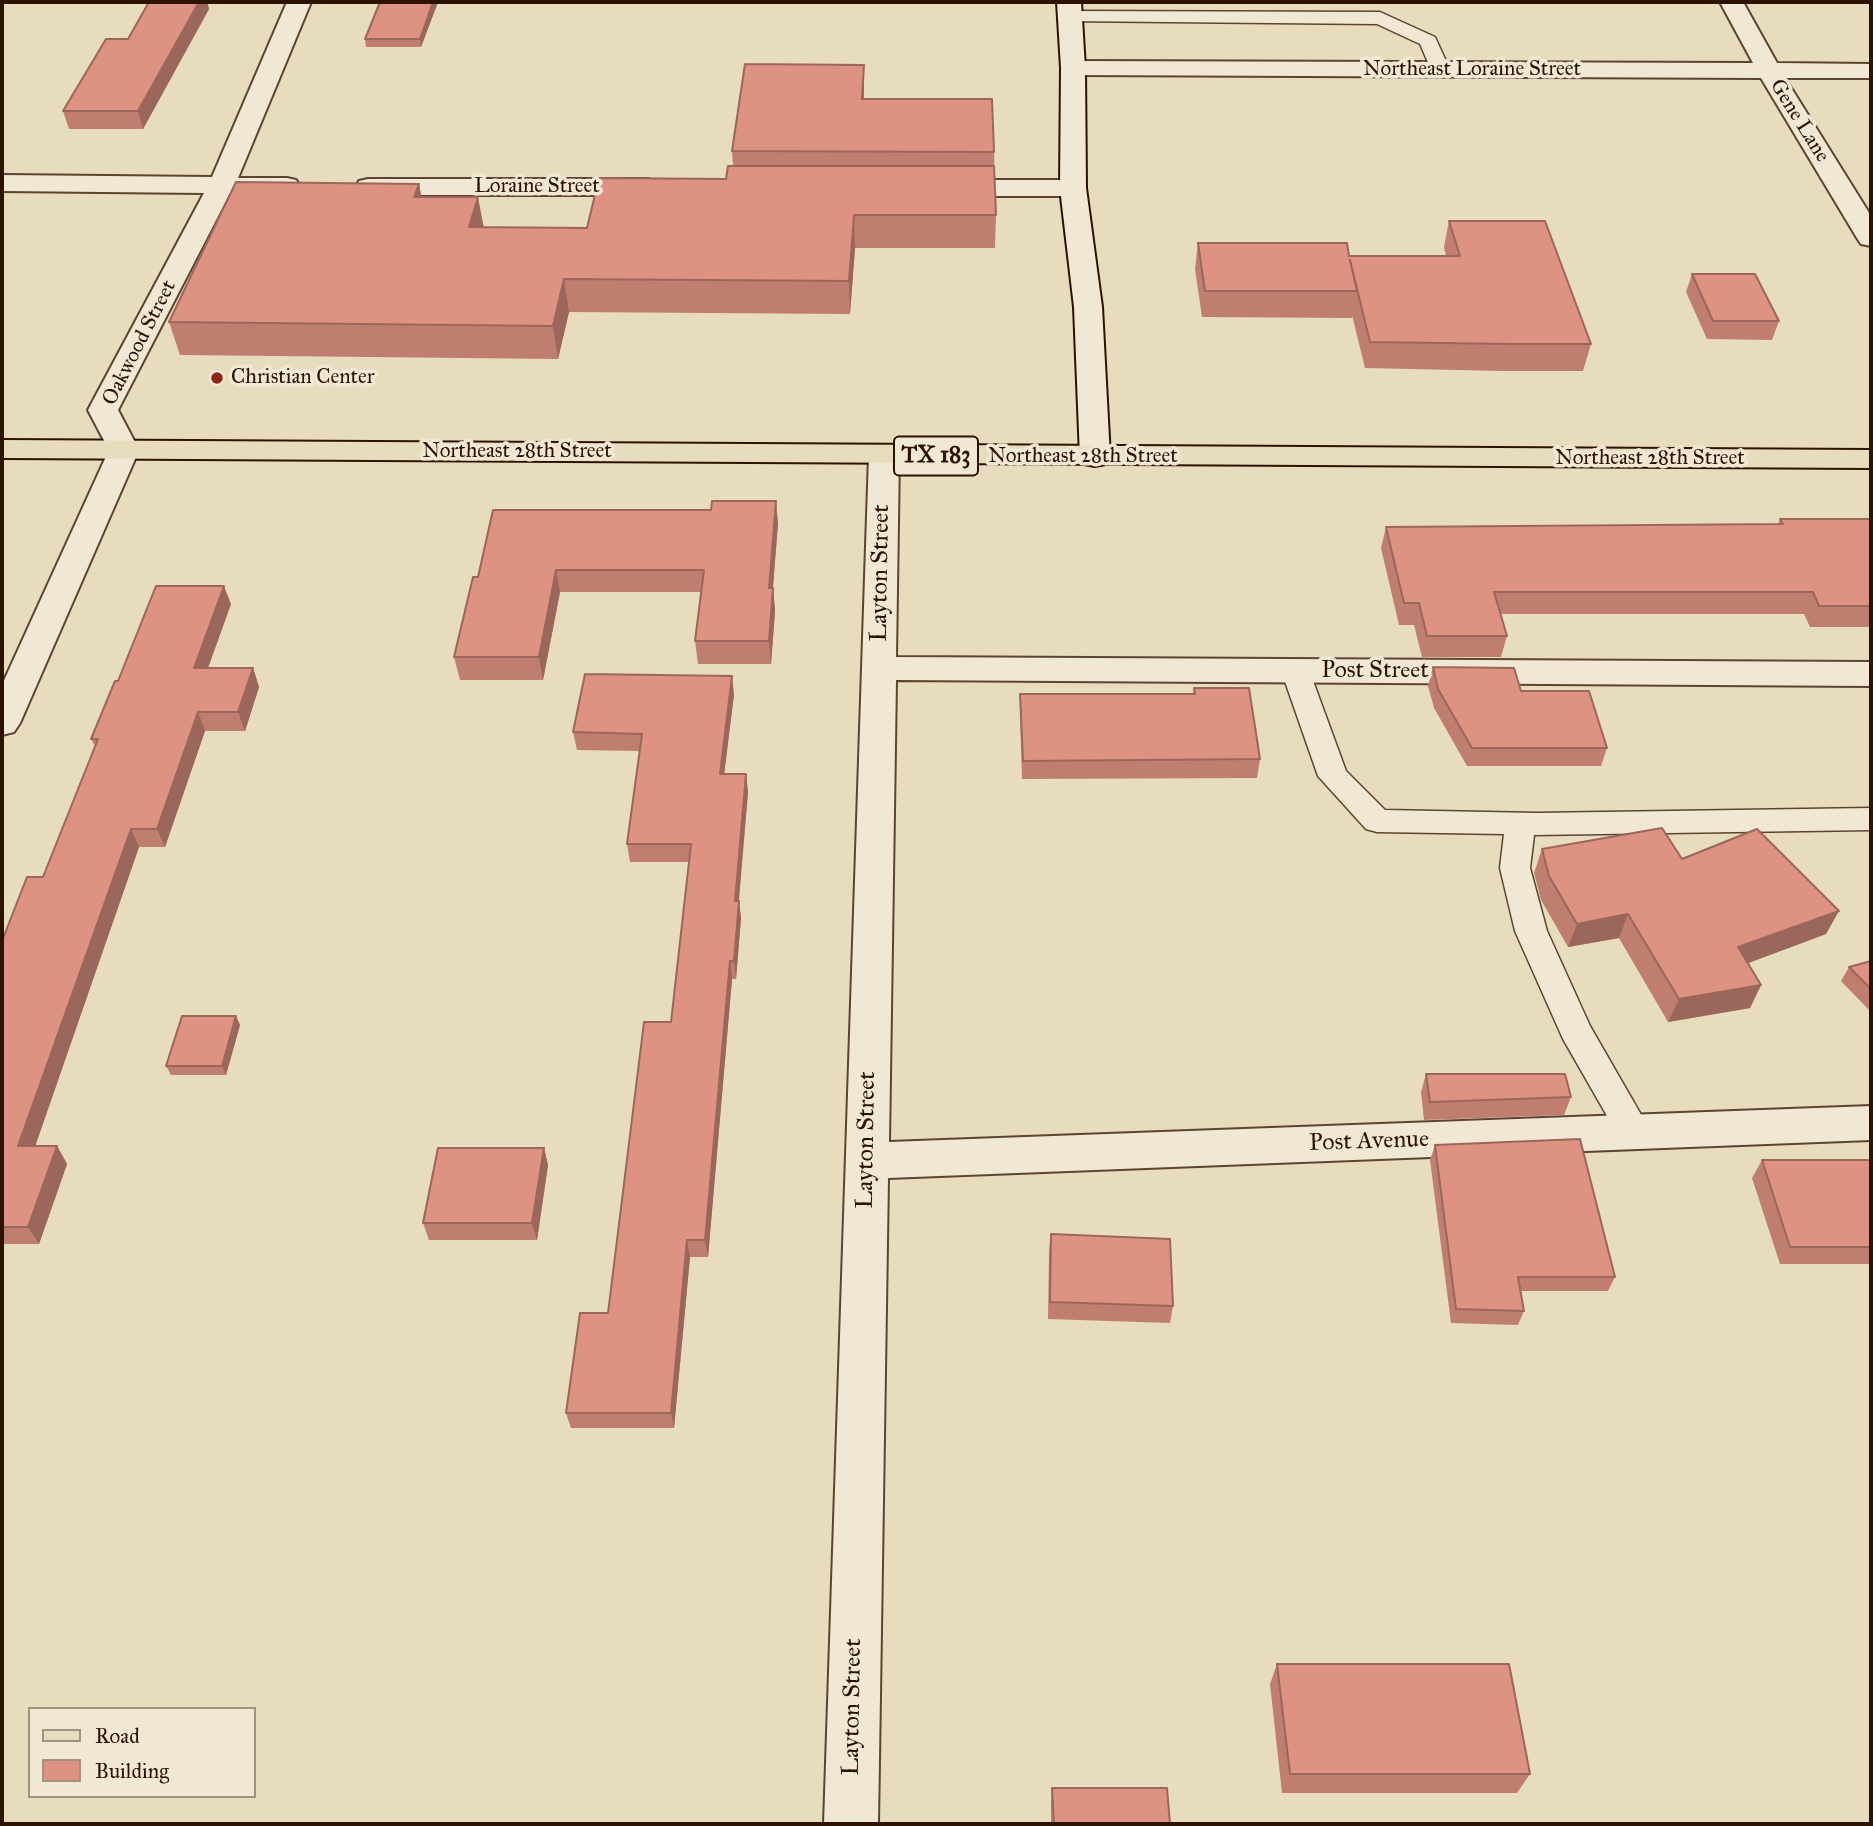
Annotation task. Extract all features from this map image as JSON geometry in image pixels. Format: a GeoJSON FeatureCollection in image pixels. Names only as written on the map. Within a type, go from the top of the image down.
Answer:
{"type":"FeatureCollection","features":[{"type":"Feature","properties":{"kind":"main road","name":"Northeast 28th Street"},"geometry":{"type":"LineString","coordinates":[[2,449],[1095,457],[1871,459]]}},
{"type":"Feature","properties":{"kind":"street","name":"Oakwood Street"},"geometry":{"type":"LineString","coordinates":[[124,450],[103,410],[221,186],[299,2]]}},
{"type":"Feature","properties":{"kind":"street","name":"Gene Lane"},"geometry":{"type":"LineString","coordinates":[[1732,2],[1769,71],[1871,238]]}},
{"type":"Feature","properties":{"kind":"street"},"geometry":{"type":"LineString","coordinates":[[1070,9],[1073,188],[1088,307],[1095,457]]}},
{"type":"Feature","properties":{"kind":"street","name":"Northeast Loraine Street"},"geometry":{"type":"LineString","coordinates":[[1073,68],[1871,71]]}},
{"type":"Feature","properties":{"kind":"street"},"geometry":{"type":"LineString","coordinates":[[2,183],[319,186]]}},
{"type":"Feature","properties":{"kind":"street","name":"Loraine Street"},"geometry":{"type":"LineString","coordinates":[[347,187],[668,187]]}},
{"type":"Feature","properties":{"kind":"street"},"geometry":{"type":"LineString","coordinates":[[919,188],[1073,188]]}},
{"type":"Feature","properties":{"kind":"street"},"geometry":{"type":"LineString","coordinates":[[2,723],[124,450]]}},
{"type":"Feature","properties":{"kind":"street","name":"Layton Street"},"geometry":{"type":"LineString","coordinates":[[851,1824],[884,455]]}},
{"type":"Feature","properties":{"kind":"street","name":"Post Street"},"geometry":{"type":"LineString","coordinates":[[878,668],[1871,674]]}},
{"type":"Feature","properties":{"kind":"street","name":"Post Avenue"},"geometry":{"type":"LineString","coordinates":[[867,1161],[1871,1123]]}},
{"type":"Feature","properties":{"kind":"lane"},"geometry":{"type":"LineString","coordinates":[[1070,9],[1380,18],[1428,41],[1440,70]]}},
{"type":"Feature","properties":{"kind":"lane"},"geometry":{"type":"LineString","coordinates":[[1295,670],[1333,776],[1377,821],[1520,823],[1871,819]]}},
{"type":"Feature","properties":{"kind":"lane"},"geometry":{"type":"LineString","coordinates":[[1520,823],[1515,868],[1531,931],[1575,1030],[1634,1132]]}},
{"type":"Feature","properties":{"kind":"building"},"geometry":{"type":"Polygon","coordinates":[[[149,2],[199,2],[138,111],[63,111],[106,39],[128,39],[149,2]]]}},
{"type":"Feature","properties":{"kind":"building"},"geometry":{"type":"Polygon","coordinates":[[[380,2],[433,2],[420,39],[365,39],[380,2]]]}},
{"type":"Feature","properties":{"kind":"building"},"geometry":{"type":"Polygon","coordinates":[[[745,64],[864,65],[862,99],[992,99],[994,152],[732,151],[745,64]]]}},
{"type":"Feature","properties":{"kind":"building"},"geometry":{"type":"Polygon","coordinates":[[[728,166],[994,166],[996,215],[854,215],[849,281],[564,279],[553,326],[169,322],[236,182],[419,184],[414,197],[478,197],[469,227],[587,228],[599,178],[726,179],[728,166]]]}},
{"type":"Feature","properties":{"kind":"building"},"geometry":{"type":"Polygon","coordinates":[[[1449,221],[1545,221],[1591,344],[1370,342],[1350,260],[1357,291],[1205,291],[1198,243],[1347,243],[1349,256],[1460,256],[1449,221]]]}},
{"type":"Feature","properties":{"kind":"building"},"geometry":{"type":"Polygon","coordinates":[[[1692,274],[1755,274],[1779,321],[1713,321],[1692,274]]]}},
{"type":"Feature","properties":{"kind":"building"},"geometry":{"type":"Polygon","coordinates":[[[712,501],[776,501],[769,588],[773,588],[769,641],[695,641],[704,570],[556,570],[539,657],[454,657],[473,577],[478,577],[493,510],[711,510],[712,501]]]}},
{"type":"Feature","properties":{"kind":"building"},"geometry":{"type":"Polygon","coordinates":[[[1780,519],[1871,519],[1871,606],[1819,606],[1813,592],[1494,592],[1507,636],[1427,636],[1419,603],[1404,603],[1386,527],[1783,524],[1780,519]]]}},
{"type":"Feature","properties":{"kind":"building"},"geometry":{"type":"Polygon","coordinates":[[[156,586],[224,586],[194,668],[253,668],[238,712],[198,712],[157,829],[131,829],[18,1146],[57,1146],[28,1227],[2,1227],[2,941],[27,877],[43,877],[98,739],[91,739],[115,681],[118,681],[156,586]]]}},
{"type":"Feature","properties":{"kind":"building"},"geometry":{"type":"Polygon","coordinates":[[[1433,667],[1514,668],[1521,691],[1589,691],[1607,748],[1472,748],[1438,689],[1433,667]]]}},
{"type":"Feature","properties":{"kind":"building"},"geometry":{"type":"Polygon","coordinates":[[[585,674],[732,676],[720,774],[746,774],[735,901],[739,901],[734,961],[730,961],[705,1240],[687,1240],[671,1413],[566,1413],[580,1313],[608,1313],[644,1022],[671,1022],[691,844],[627,844],[642,734],[573,732],[585,674]]]}},
{"type":"Feature","properties":{"kind":"building"},"geometry":{"type":"Polygon","coordinates":[[[1194,688],[1249,688],[1260,759],[1023,761],[1020,694],[1195,694],[1194,688]]]}},
{"type":"Feature","properties":{"kind":"building"},"geometry":{"type":"Polygon","coordinates":[[[1662,828],[1682,859],[1757,829],[1839,911],[1738,947],[1761,985],[1679,999],[1628,914],[1577,924],[1549,876],[1542,849],[1662,828]]]}},
{"type":"Feature","properties":{"kind":"building"},"geometry":{"type":"Polygon","coordinates":[[[1871,961],[1871,989],[1849,967],[1871,961]]]}},
{"type":"Feature","properties":{"kind":"building"},"geometry":{"type":"Polygon","coordinates":[[[182,1016],[236,1016],[222,1066],[166,1066],[182,1016]]]}},
{"type":"Feature","properties":{"kind":"building"},"geometry":{"type":"Polygon","coordinates":[[[1426,1074],[1565,1074],[1571,1097],[1430,1102],[1426,1074]]]}},
{"type":"Feature","properties":{"kind":"building"},"geometry":{"type":"Polygon","coordinates":[[[1580,1139],[1615,1277],[1518,1277],[1524,1311],[1456,1309],[1435,1145],[1580,1139]]]}},
{"type":"Feature","properties":{"kind":"building"},"geometry":{"type":"Polygon","coordinates":[[[438,1148],[544,1148],[532,1223],[423,1223],[438,1148]]]}},
{"type":"Feature","properties":{"kind":"building"},"geometry":{"type":"Polygon","coordinates":[[[1762,1160],[1871,1160],[1871,1247],[1790,1247],[1762,1160]]]}},
{"type":"Feature","properties":{"kind":"building"},"geometry":{"type":"Polygon","coordinates":[[[1051,1234],[1170,1239],[1173,1306],[1050,1302],[1051,1234]]]}},
{"type":"Feature","properties":{"kind":"building"},"geometry":{"type":"Polygon","coordinates":[[[1277,1664],[1509,1664],[1530,1774],[1290,1774],[1277,1664]]]}},
{"type":"Feature","properties":{"kind":"building"},"geometry":{"type":"Polygon","coordinates":[[[1052,1788],[1167,1788],[1170,1824],[1054,1824],[1052,1788]]]}},
{"type":"Feature","properties":{"kind":"place","name":"Christian Center"},"geometry":{"type":"Point","coordinates":[217,378]}}]}
